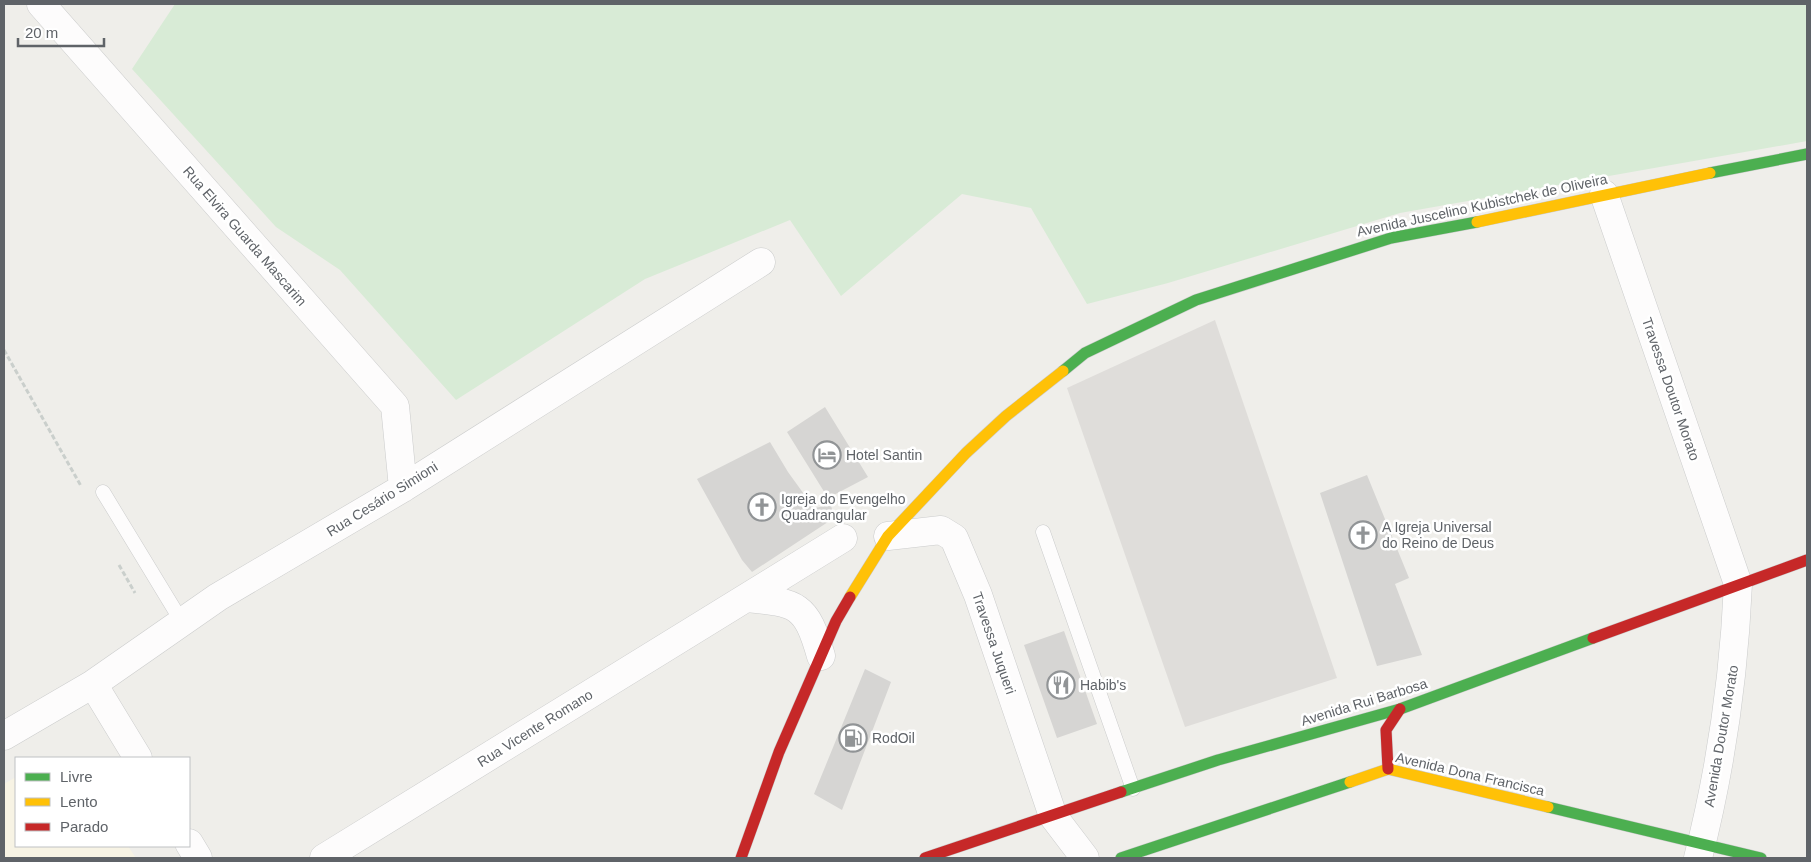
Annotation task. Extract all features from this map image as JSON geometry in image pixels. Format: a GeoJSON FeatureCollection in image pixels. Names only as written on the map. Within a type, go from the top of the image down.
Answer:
{"type":"FeatureCollection","features":[{"type":"Feature","properties":{"kind":"main road","name":"Avenida Juscelino Kubistchek de Oliveira"},"geometry":{"type":"LineString","coordinates":[[741,858],[779,752],[836,621],[888,536],[966,453],[1006,416],[1085,353],[1196,300],[1391,238],[1526,213],[1604,194],[1807,154]]}},
{"type":"Feature","properties":{"kind":"main road","name":"Avenida Rui Barbosa"},"geometry":{"type":"LineString","coordinates":[[925,858],[1218,760],[1400,709],[1807,560]]}},
{"type":"Feature","properties":{"kind":"main road"},"geometry":{"type":"LineString","coordinates":[[1388,769],[1386,730],[1400,709]]}},
{"type":"Feature","properties":{"kind":"main road","name":"Avenida Dona Francisca"},"geometry":{"type":"LineString","coordinates":[[1120,858],[1178,849],[1388,769],[1700,852],[1761,858]]}},
{"type":"Feature","properties":{"kind":"street","name":"Rua Elvira Guarda Mascarim"},"geometry":{"type":"LineString","coordinates":[[41,4],[395,406],[403,488]]}},
{"type":"Feature","properties":{"kind":"street","name":"Travessa Doutor Morato"},"geometry":{"type":"LineString","coordinates":[[1604,194],[1738,584]]}},
{"type":"Feature","properties":{"kind":"street","name":"Rua Cesário Simioni"},"geometry":{"type":"LineString","coordinates":[[4,736],[93,684],[218,597],[403,488],[761,262]]}},
{"type":"Feature","properties":{"kind":"street","name":"Travessa Juqueri"},"geometry":{"type":"LineString","coordinates":[[888,536],[941,530],[954,538],[978,595],[1053,816],[1085,858]]}},
{"type":"Feature","properties":{"kind":"street","name":"Rua Vicente Romano"},"geometry":{"type":"LineString","coordinates":[[324,858],[844,538]]}},
{"type":"Feature","properties":{"kind":"street","name":"Avenida Doutor Morato"},"geometry":{"type":"LineString","coordinates":[[1700,852],[1726,722],[1736,645],[1738,584]]}},
{"type":"Feature","properties":{"kind":"street"},"geometry":{"type":"LineString","coordinates":[[746,598],[782,601],[806,615],[821,656]]}},
{"type":"Feature","properties":{"kind":"street"},"geometry":{"type":"LineString","coordinates":[[93,684],[137,757]]}},
{"type":"Feature","properties":{"kind":"street"},"geometry":{"type":"LineString","coordinates":[[190,846],[198,858]]}},
{"type":"Feature","properties":{"kind":"lane"},"geometry":{"type":"LineString","coordinates":[[103,492],[182,622]]}},
{"type":"Feature","properties":{"kind":"lane"},"geometry":{"type":"LineString","coordinates":[[1043,532],[1133,789]]}},
{"type":"Feature","properties":{"kind":"path"},"geometry":{"type":"LineString","coordinates":[[4,350],[83,489]]}},
{"type":"Feature","properties":{"kind":"path"},"geometry":{"type":"LineString","coordinates":[[116,559],[135,593]]}},
{"type":"Feature","properties":{"kind":"shaded area"},"geometry":{"type":"Polygon","coordinates":[[[1215,320],[1337,678],[1185,727],[1067,388],[1215,320]]]}},
{"type":"Feature","properties":{"kind":"shaded area"},"geometry":{"type":"Polygon","coordinates":[[[15,778],[15,847],[129,847],[136,858],[4,858],[4,784],[15,778]]]}},
{"type":"Feature","properties":{"kind":"green space"},"geometry":{"type":"Polygon","coordinates":[[[175,4],[1807,4],[1807,141],[1400,213],[1168,283],[1087,304],[1031,208],[962,194],[841,296],[790,220],[645,279],[456,400],[340,270],[276,227],[132,69],[175,4]]]}},
{"type":"Feature","properties":{"kind":"building","name":"Hotel Santin"},"geometry":{"type":"Polygon","coordinates":[[[825,407],[868,477],[828,498],[787,432],[825,407]]]}},
{"type":"Feature","properties":{"kind":"building","name":"Igreja do Evengelho Quadrangular"},"geometry":{"type":"Polygon","coordinates":[[[770,442],[788,472],[814,508],[831,505],[834,518],[752,572],[742,560],[697,479],[770,442]]]}},
{"type":"Feature","properties":{"kind":"building","name":"A Igreja Universal do Reino de Deus"},"geometry":{"type":"Polygon","coordinates":[[[1367,475],[1409,578],[1395,584],[1422,655],[1377,666],[1320,493],[1367,475]]]}},
{"type":"Feature","properties":{"kind":"building","name":"Habib's"},"geometry":{"type":"Polygon","coordinates":[[[1064,631],[1097,724],[1057,738],[1024,645],[1064,631]]]}},
{"type":"Feature","properties":{"kind":"building","name":"RodOil"},"geometry":{"type":"Polygon","coordinates":[[[865,669],[891,682],[842,810],[814,794],[865,669]]]}},
{"type":"Feature","properties":{"kind":"traffic: fast"},"geometry":{"type":"LineString","coordinates":[[1710,173],[1807,154]]}},
{"type":"Feature","properties":{"kind":"traffic: fast"},"geometry":{"type":"LineString","coordinates":[[1063,371],[1085,353],[1196,300],[1391,238],[1477,222]]}},
{"type":"Feature","properties":{"kind":"traffic: fast"},"geometry":{"type":"LineString","coordinates":[[1121,792],[1218,760],[1400,709],[1593,638]]}},
{"type":"Feature","properties":{"kind":"traffic: fast"},"geometry":{"type":"LineString","coordinates":[[1121,858],[1350,782]]}},
{"type":"Feature","properties":{"kind":"traffic: fast"},"geometry":{"type":"LineString","coordinates":[[1548,807],[1761,858]]}},
{"type":"Feature","properties":{"kind":"traffic: slow"},"geometry":{"type":"LineString","coordinates":[[1477,222],[1710,173]]}},
{"type":"Feature","properties":{"kind":"traffic: slow"},"geometry":{"type":"LineString","coordinates":[[850,597],[888,536],[966,453],[1006,416],[1063,371]]}},
{"type":"Feature","properties":{"kind":"traffic: slow"},"geometry":{"type":"LineString","coordinates":[[1350,782],[1388,769],[1548,807]]}},
{"type":"Feature","properties":{"kind":"traffic: jam"},"geometry":{"type":"LineString","coordinates":[[1593,638],[1807,560]]}},
{"type":"Feature","properties":{"kind":"traffic: jam"},"geometry":{"type":"LineString","coordinates":[[741,858],[779,752],[836,621],[850,597]]}},
{"type":"Feature","properties":{"kind":"traffic: jam"},"geometry":{"type":"LineString","coordinates":[[1388,769],[1386,730],[1400,709]]}},
{"type":"Feature","properties":{"kind":"traffic: jam"},"geometry":{"type":"LineString","coordinates":[[925,858],[1121,792]]}},
{"type":"Feature","properties":{"kind":"place","name":"Hotel Santin"},"geometry":{"type":"Point","coordinates":[827,455]}},
{"type":"Feature","properties":{"kind":"place","name":"Igreja do Evengelho Quadrangular"},"geometry":{"type":"Point","coordinates":[762,507]}},
{"type":"Feature","properties":{"kind":"place","name":"A Igreja Universal do Reino de Deus"},"geometry":{"type":"Point","coordinates":[1363,535]}},
{"type":"Feature","properties":{"kind":"place","name":"Habib's"},"geometry":{"type":"Point","coordinates":[1061,685]}},
{"type":"Feature","properties":{"kind":"place","name":"RodOil"},"geometry":{"type":"Point","coordinates":[853,738]}}]}
